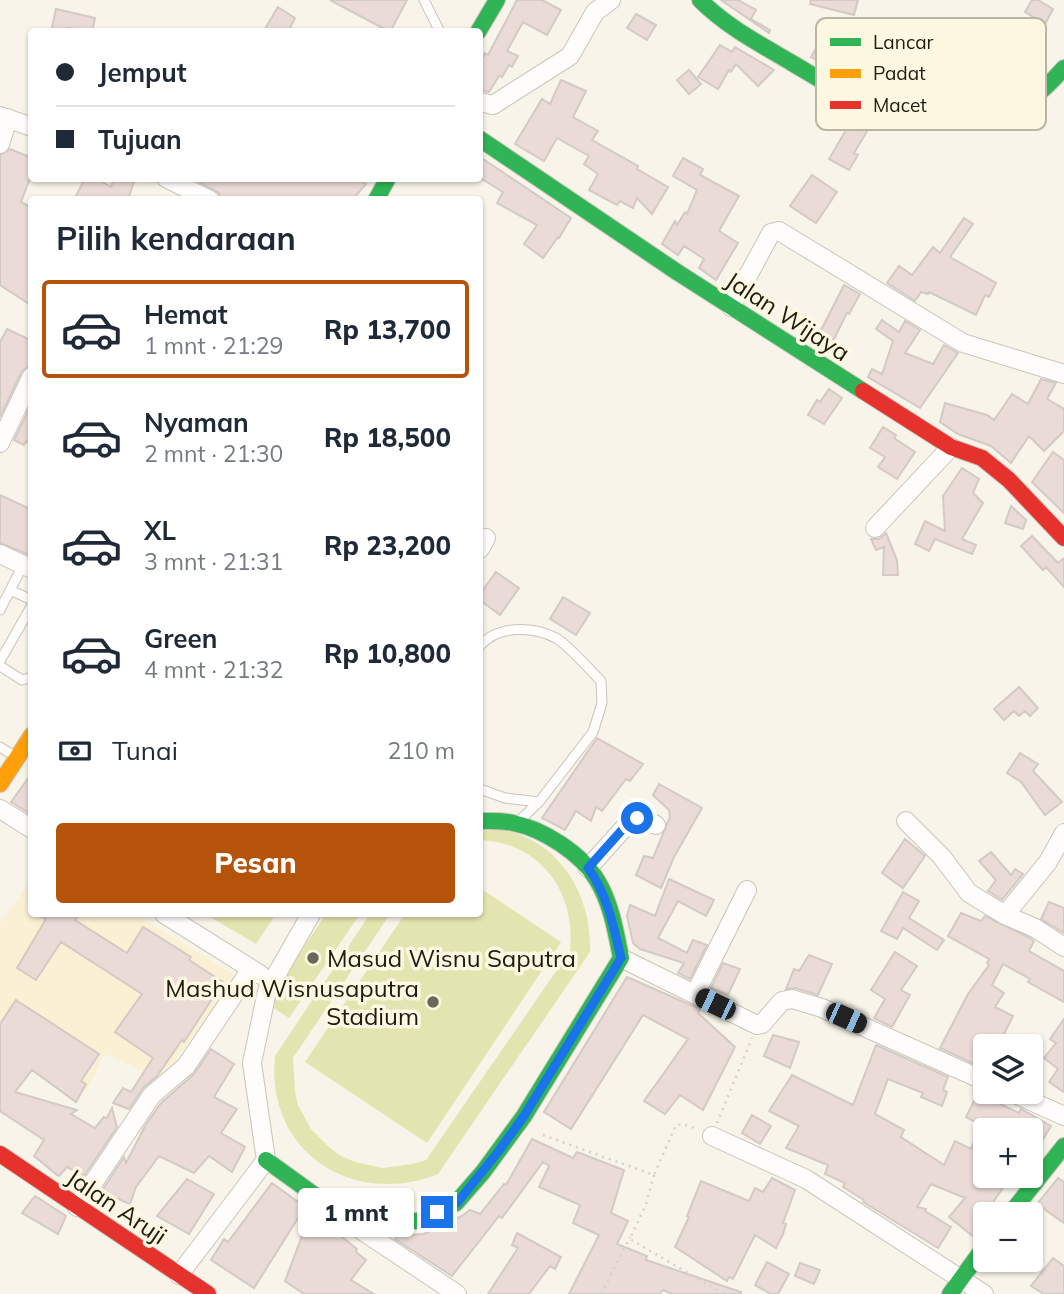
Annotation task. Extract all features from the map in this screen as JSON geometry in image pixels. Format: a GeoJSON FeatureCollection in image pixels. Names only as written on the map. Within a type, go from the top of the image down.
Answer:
{"type":"FeatureCollection","features":[{"type":"Feature","properties":{"kind":"street"},"geometry":{"type":"LineString","coordinates":[[480,28],[497,0]]}},
{"type":"Feature","properties":{"kind":"street"},"geometry":{"type":"LineString","coordinates":[[483,103],[493,105],[564,61],[578,44],[595,12],[611,0]]}},
{"type":"Feature","properties":{"kind":"street"},"geometry":{"type":"LineString","coordinates":[[700,0],[716,18],[816,76]]}},
{"type":"Feature","properties":{"kind":"street"},"geometry":{"type":"LineString","coordinates":[[1046,86],[1064,68]]}},
{"type":"Feature","properties":{"kind":"street"},"geometry":{"type":"LineString","coordinates":[[0,144],[4,118],[28,126]]}},
{"type":"Feature","properties":{"kind":"street","name":"Jalan Wijaya"},"geometry":{"type":"LineString","coordinates":[[483,141],[731,307],[951,447],[982,458],[1009,480],[1064,538]]}},
{"type":"Feature","properties":{"kind":"street"},"geometry":{"type":"LineString","coordinates":[[174,182],[202,196]]}},
{"type":"Feature","properties":{"kind":"street"},"geometry":{"type":"LineString","coordinates":[[731,307],[771,233],[779,231],[963,342],[1064,374]]}},
{"type":"Feature","properties":{"kind":"street"},"geometry":{"type":"LineString","coordinates":[[0,443],[28,384]]}},
{"type":"Feature","properties":{"kind":"street"},"geometry":{"type":"LineString","coordinates":[[876,528],[951,447]]}},
{"type":"Feature","properties":{"kind":"street"},"geometry":{"type":"LineString","coordinates":[[0,554],[27,567]]}},
{"type":"Feature","properties":{"kind":"street"},"geometry":{"type":"LineString","coordinates":[[0,784],[28,741]]}},
{"type":"Feature","properties":{"kind":"street"},"geometry":{"type":"LineString","coordinates":[[0,809],[28,826]]}},
{"type":"Feature","properties":{"kind":"street"},"geometry":{"type":"LineString","coordinates":[[588,868],[633,818],[642,818],[656,825]]}},
{"type":"Feature","properties":{"kind":"street"},"geometry":{"type":"LineString","coordinates":[[266,1160],[320,1199],[333,1205],[373,1221],[418,1221],[457,1203],[524,1116],[621,958],[597,880],[582,861],[563,847],[517,823],[483,821]]}},
{"type":"Feature","properties":{"kind":"street"},"geometry":{"type":"LineString","coordinates":[[906,821],[942,857],[969,893],[1005,915],[1035,928],[1064,947]]}},
{"type":"Feature","properties":{"kind":"street"},"geometry":{"type":"LineString","coordinates":[[1005,915],[1048,862],[1064,832]]}},
{"type":"Feature","properties":{"kind":"street"},"geometry":{"type":"LineString","coordinates":[[695,994],[747,890]]}},
{"type":"Feature","properties":{"kind":"street"},"geometry":{"type":"LineString","coordinates":[[169,917],[272,982]]}},
{"type":"Feature","properties":{"kind":"street"},"geometry":{"type":"LineString","coordinates":[[178,1275],[266,1160],[252,1063],[267,991],[309,917]]}},
{"type":"Feature","properties":{"kind":"street"},"geometry":{"type":"LineString","coordinates":[[621,958],[757,1025],[762,1024],[782,1001],[792,999],[822,1008],[973,1075]]}},
{"type":"Feature","properties":{"kind":"street"},"geometry":{"type":"LineString","coordinates":[[77,1207],[152,1095],[186,1066],[251,969]]}},
{"type":"Feature","properties":{"kind":"street"},"geometry":{"type":"LineString","coordinates":[[1038,1104],[1064,1116]]}},
{"type":"Feature","properties":{"kind":"street"},"geometry":{"type":"LineString","coordinates":[[712,1136],[806,1179],[955,1287],[984,1294]]}},
{"type":"Feature","properties":{"kind":"street"},"geometry":{"type":"LineString","coordinates":[[1020,1202],[1064,1146]]}},
{"type":"Feature","properties":{"kind":"street","name":"Jalan Aruji"},"geometry":{"type":"LineString","coordinates":[[0,1154],[199,1292]]}},
{"type":"Feature","properties":{"kind":"street"},"geometry":{"type":"LineString","coordinates":[[333,1205],[346,1220],[457,1294]]}},
{"type":"Feature","properties":{"kind":"street"},"geometry":{"type":"LineString","coordinates":[[955,1287],[973,1262]]}},
{"type":"Feature","properties":{"kind":"lane"},"geometry":{"type":"LineString","coordinates":[[424,0],[438,28]]}},
{"type":"Feature","properties":{"kind":"lane"},"geometry":{"type":"LineString","coordinates":[[0,610],[10,590],[27,567]]}},
{"type":"Feature","properties":{"kind":"lane"},"geometry":{"type":"LineString","coordinates":[[10,590],[28,601]]}},
{"type":"Feature","properties":{"kind":"lane"},"geometry":{"type":"LineString","coordinates":[[28,611],[0,664],[22,680],[28,678]]}},
{"type":"Feature","properties":{"kind":"lane"},"geometry":{"type":"LineString","coordinates":[[483,642],[487,637],[520,628],[557,638],[601,681],[603,703],[593,732],[539,802],[517,823]]}},
{"type":"Feature","properties":{"kind":"lane"},"geometry":{"type":"LineString","coordinates":[[0,747],[17,757]]}},
{"type":"Feature","properties":{"kind":"lane"},"geometry":{"type":"LineString","coordinates":[[483,790],[505,798],[539,802]]}},
{"type":"Feature","properties":{"kind":"path"},"geometry":{"type":"LineString","coordinates":[[712,1136],[757,1025]]}},
{"type":"Feature","properties":{"kind":"path"},"geometry":{"type":"LineString","coordinates":[[601,1294],[646,1204],[673,1127],[678,1123],[690,1126]]}},
{"type":"Feature","properties":{"kind":"path"},"geometry":{"type":"LineString","coordinates":[[543,1135],[654,1175]]}},
{"type":"Feature","properties":{"kind":"path"},"geometry":{"type":"LineString","coordinates":[[630,1237],[724,1294]]}},
{"type":"Feature","properties":{"kind":"shaded area"},"geometry":{"type":"Polygon","coordinates":[[[28,883],[28,917],[140,917],[237,976],[162,1079],[105,1054],[86,1092],[0,1043],[0,924],[28,883]]]}},
{"type":"Feature","properties":{"kind":"green space"},"geometry":{"type":"Polygon","coordinates":[[[483,827],[508,831],[531,840],[547,850],[560,863],[580,895],[586,914],[590,952],[438,1174],[406,1183],[375,1183],[346,1177],[321,1164],[300,1144],[284,1120],[276,1090],[275,1056],[368,917],[388,917],[293,1058],[295,1092],[298,1105],[311,1129],[341,1156],[383,1168],[426,1160],[570,951],[567,909],[550,874],[521,850],[502,843],[483,840],[483,827]]]}},
{"type":"Feature","properties":{"kind":"green space","name":"Mashud Wisnusaputra Stadium"},"geometry":{"type":"Polygon","coordinates":[[[483,890],[561,942],[427,1143],[305,1062],[403,917],[483,917],[483,890]]]}},
{"type":"Feature","properties":{"kind":"green space"},"geometry":{"type":"Polygon","coordinates":[[[210,917],[274,917],[256,944],[210,917]]]}},
{"type":"Feature","properties":{"kind":"green space","name":"Masud Wisnu Saputra"},"geometry":{"type":"Polygon","coordinates":[[[324,917],[358,917],[289,1018],[266,1003],[324,917]]]}},
{"type":"Feature","properties":{"kind":"building"},"geometry":{"type":"Polygon","coordinates":[[[330,0],[407,0],[392,28],[382,28],[330,0]]]}},
{"type":"Feature","properties":{"kind":"building"},"geometry":{"type":"Polygon","coordinates":[[[517,0],[542,0],[561,10],[547,35],[523,22],[507,51],[518,56],[512,67],[509,65],[502,77],[499,76],[489,92],[483,90],[483,57],[485,53],[488,55],[517,0]]]}},
{"type":"Feature","properties":{"kind":"building"},"geometry":{"type":"Polygon","coordinates":[[[721,0],[738,0],[756,10],[751,19],[770,30],[769,33],[721,0]]]}},
{"type":"Feature","properties":{"kind":"building"},"geometry":{"type":"Polygon","coordinates":[[[811,0],[858,0],[854,15],[810,4],[811,0]]]}},
{"type":"Feature","properties":{"kind":"building"},"geometry":{"type":"Polygon","coordinates":[[[1032,0],[1038,0],[1053,9],[1046,22],[1046,18],[1035,18],[1025,12],[1032,0]]]}},
{"type":"Feature","properties":{"kind":"building"},"geometry":{"type":"Polygon","coordinates":[[[278,7],[295,18],[290,28],[265,28],[278,7]]]}},
{"type":"Feature","properties":{"kind":"building"},"geometry":{"type":"Polygon","coordinates":[[[56,9],[95,18],[93,28],[52,28],[56,9]]]}},
{"type":"Feature","properties":{"kind":"building"},"geometry":{"type":"Polygon","coordinates":[[[636,14],[656,25],[647,40],[627,28],[636,14]]]}},
{"type":"Feature","properties":{"kind":"building"},"geometry":{"type":"Polygon","coordinates":[[[720,45],[732,52],[735,47],[774,70],[758,86],[736,64],[731,72],[729,70],[718,89],[698,77],[720,45]]]}},
{"type":"Feature","properties":{"kind":"building"},"geometry":{"type":"Polygon","coordinates":[[[689,70],[701,84],[689,94],[677,80],[689,70]]]}},
{"type":"Feature","properties":{"kind":"building"},"geometry":{"type":"Polygon","coordinates":[[[561,80],[586,91],[573,117],[598,131],[592,140],[668,187],[652,214],[637,198],[633,208],[620,201],[617,205],[589,190],[598,174],[584,164],[589,156],[557,138],[544,161],[515,144],[542,99],[550,104],[561,80]]]}},
{"type":"Feature","properties":{"kind":"building"},"geometry":{"type":"Polygon","coordinates":[[[846,130],[868,130],[854,153],[858,155],[849,170],[829,159],[846,130]]]}},
{"type":"Feature","properties":{"kind":"building"},"geometry":{"type":"Polygon","coordinates":[[[10,149],[28,156],[29,182],[21,202],[28,206],[28,303],[0,285],[0,155],[10,149]]]}},
{"type":"Feature","properties":{"kind":"building"},"geometry":{"type":"Polygon","coordinates":[[[683,158],[703,169],[700,175],[739,196],[719,231],[738,243],[716,280],[699,268],[704,259],[684,246],[678,255],[662,244],[675,221],[677,225],[685,212],[687,214],[697,190],[673,176],[683,158]]]}},
{"type":"Feature","properties":{"kind":"building"},"geometry":{"type":"Polygon","coordinates":[[[483,159],[571,218],[543,258],[524,244],[537,225],[497,203],[503,192],[483,180],[483,159]]]}},
{"type":"Feature","properties":{"kind":"building"},"geometry":{"type":"Polygon","coordinates":[[[812,175],[837,192],[816,223],[790,206],[812,175]]]}},
{"type":"Feature","properties":{"kind":"building"},"geometry":{"type":"Polygon","coordinates":[[[83,182],[103,182],[111,187],[113,182],[134,182],[129,196],[76,196],[83,182]]]}},
{"type":"Feature","properties":{"kind":"building"},"geometry":{"type":"Polygon","coordinates":[[[200,182],[366,184],[356,196],[220,196],[200,182]]]}},
{"type":"Feature","properties":{"kind":"building"},"geometry":{"type":"Polygon","coordinates":[[[964,218],[973,224],[950,257],[996,283],[989,297],[985,295],[976,315],[929,292],[921,292],[915,301],[887,283],[899,266],[912,275],[933,247],[940,253],[964,218]]]}},
{"type":"Feature","properties":{"kind":"building"},"geometry":{"type":"Polygon","coordinates":[[[844,285],[860,294],[833,341],[819,334],[844,285]]]}},
{"type":"Feature","properties":{"kind":"building"},"geometry":{"type":"Polygon","coordinates":[[[882,320],[899,332],[905,321],[920,330],[905,353],[933,364],[944,345],[958,353],[920,408],[868,377],[872,369],[882,374],[893,341],[876,329],[882,320]]]}},
{"type":"Feature","properties":{"kind":"building"},"geometry":{"type":"Polygon","coordinates":[[[7,329],[28,339],[28,367],[22,371],[0,417],[0,342],[7,329]]]}},
{"type":"Feature","properties":{"kind":"building"},"geometry":{"type":"Polygon","coordinates":[[[1041,379],[1056,383],[1047,399],[1064,409],[1064,431],[1044,451],[1029,436],[1011,463],[991,446],[958,434],[940,422],[945,403],[987,415],[994,420],[1012,394],[1028,404],[1041,379]]]}},
{"type":"Feature","properties":{"kind":"building"},"geometry":{"type":"Polygon","coordinates":[[[829,389],[842,398],[824,424],[808,415],[817,400],[820,402],[829,389]]]}},
{"type":"Feature","properties":{"kind":"building"},"geometry":{"type":"Polygon","coordinates":[[[28,411],[28,442],[26,441],[24,445],[14,440],[28,411]]]}},
{"type":"Feature","properties":{"kind":"building"},"geometry":{"type":"Polygon","coordinates":[[[883,427],[915,452],[897,479],[878,467],[885,457],[870,448],[883,427]]]}},
{"type":"Feature","properties":{"kind":"building"},"geometry":{"type":"Polygon","coordinates":[[[1053,452],[1064,460],[1064,513],[1032,482],[1053,452]]]}},
{"type":"Feature","properties":{"kind":"building"},"geometry":{"type":"Polygon","coordinates":[[[962,468],[979,479],[973,493],[983,503],[962,539],[976,545],[972,554],[935,539],[929,551],[915,544],[925,521],[945,531],[943,496],[962,468]]]}},
{"type":"Feature","properties":{"kind":"building"},"geometry":{"type":"Polygon","coordinates":[[[0,495],[28,508],[28,554],[0,543],[0,495]]]}},
{"type":"Feature","properties":{"kind":"building"},"geometry":{"type":"Polygon","coordinates":[[[1011,506],[1026,520],[1023,529],[1005,523],[1011,506]]]}},
{"type":"Feature","properties":{"kind":"building"},"geometry":{"type":"Polygon","coordinates":[[[886,533],[897,560],[898,575],[883,575],[884,547],[876,550],[871,539],[879,539],[886,533]]]}},
{"type":"Feature","properties":{"kind":"building"},"geometry":{"type":"Polygon","coordinates":[[[1032,536],[1058,563],[1064,558],[1064,587],[1046,567],[1043,570],[1021,546],[1032,536]]]}},
{"type":"Feature","properties":{"kind":"building"},"geometry":{"type":"Polygon","coordinates":[[[496,572],[519,588],[500,615],[483,602],[483,590],[496,572]]]}},
{"type":"Feature","properties":{"kind":"building"},"geometry":{"type":"Polygon","coordinates":[[[563,597],[590,613],[576,635],[550,619],[563,597]]]}},
{"type":"Feature","properties":{"kind":"building"},"geometry":{"type":"Polygon","coordinates":[[[1019,687],[1038,708],[1030,716],[1025,711],[1019,716],[1014,711],[1004,720],[994,709],[1019,687]]]}},
{"type":"Feature","properties":{"kind":"building"},"geometry":{"type":"Polygon","coordinates":[[[597,738],[643,764],[630,781],[626,779],[602,811],[596,807],[591,821],[576,811],[565,830],[542,818],[597,738]]]}},
{"type":"Feature","properties":{"kind":"building"},"geometry":{"type":"Polygon","coordinates":[[[1020,753],[1038,764],[1033,771],[1062,802],[1045,815],[1021,782],[1007,773],[1020,753]]]}},
{"type":"Feature","properties":{"kind":"building"},"geometry":{"type":"Polygon","coordinates":[[[28,779],[28,813],[11,802],[28,779]]]}},
{"type":"Feature","properties":{"kind":"building"},"geometry":{"type":"Polygon","coordinates":[[[659,784],[702,808],[674,857],[661,888],[636,875],[644,856],[653,858],[670,817],[669,810],[653,795],[659,784]]]}},
{"type":"Feature","properties":{"kind":"building"},"geometry":{"type":"Polygon","coordinates":[[[905,839],[925,856],[903,888],[882,873],[905,839]]]}},
{"type":"Feature","properties":{"kind":"building"},"geometry":{"type":"Polygon","coordinates":[[[991,852],[1011,875],[1015,869],[1023,874],[1002,900],[988,891],[996,880],[979,861],[991,852]]]}},
{"type":"Feature","properties":{"kind":"building"},"geometry":{"type":"Polygon","coordinates":[[[669,879],[714,900],[706,916],[678,901],[658,938],[687,953],[693,940],[707,945],[690,979],[678,973],[684,963],[640,949],[633,943],[627,916],[630,905],[655,916],[669,879]]]}},
{"type":"Feature","properties":{"kind":"building"},"geometry":{"type":"Polygon","coordinates":[[[903,892],[919,901],[909,918],[944,940],[937,950],[903,928],[897,939],[881,931],[903,892]]]}},
{"type":"Feature","properties":{"kind":"building"},"geometry":{"type":"Polygon","coordinates":[[[1049,902],[1064,908],[1064,933],[1041,919],[1049,902]]]}},
{"type":"Feature","properties":{"kind":"building"},"geometry":{"type":"Polygon","coordinates":[[[961,913],[981,921],[985,916],[1030,938],[1034,941],[1029,951],[1064,971],[1064,1002],[1003,964],[992,985],[1004,993],[995,1007],[1013,1016],[1004,1034],[973,1034],[973,1063],[940,1048],[968,994],[989,965],[989,959],[948,936],[961,913]]]}},
{"type":"Feature","properties":{"kind":"building"},"geometry":{"type":"Polygon","coordinates":[[[42,917],[77,917],[75,920],[127,953],[143,927],[191,957],[189,960],[223,982],[184,1042],[182,1040],[157,1076],[143,1088],[129,1109],[113,1103],[123,1088],[131,1092],[153,1058],[115,1032],[142,994],[61,942],[36,980],[17,968],[46,919],[42,917]]]}},
{"type":"Feature","properties":{"kind":"building"},"geometry":{"type":"Polygon","coordinates":[[[895,952],[917,966],[901,990],[910,995],[892,1027],[874,1018],[885,999],[871,990],[895,952]]]}},
{"type":"Feature","properties":{"kind":"building"},"geometry":{"type":"Polygon","coordinates":[[[809,955],[832,964],[818,995],[795,988],[786,989],[794,969],[799,971],[809,955]]]}},
{"type":"Feature","properties":{"kind":"building"},"geometry":{"type":"Polygon","coordinates":[[[723,963],[740,969],[728,995],[711,988],[723,963]]]}},
{"type":"Feature","properties":{"kind":"building"},"geometry":{"type":"Polygon","coordinates":[[[627,977],[700,1009],[698,1013],[735,1047],[703,1110],[680,1095],[665,1114],[644,1101],[688,1039],[643,1015],[571,1129],[544,1112],[627,977]]]}},
{"type":"Feature","properties":{"kind":"building"},"geometry":{"type":"Polygon","coordinates":[[[16,1000],[99,1054],[81,1081],[86,1084],[76,1102],[32,1070],[15,1092],[77,1110],[71,1114],[95,1128],[104,1117],[107,1118],[112,1108],[117,1127],[84,1176],[67,1167],[57,1175],[34,1156],[44,1140],[0,1111],[0,1024],[16,1000]]]}},
{"type":"Feature","properties":{"kind":"building"},"geometry":{"type":"Polygon","coordinates":[[[1064,1019],[1064,1092],[1049,1082],[1058,1069],[1044,1058],[1056,1043],[1050,1039],[1064,1019]]]}},
{"type":"Feature","properties":{"kind":"building"},"geometry":{"type":"Polygon","coordinates":[[[773,1035],[799,1042],[790,1068],[764,1056],[773,1035]]]}},
{"type":"Feature","properties":{"kind":"building"},"geometry":{"type":"Polygon","coordinates":[[[876,1045],[948,1077],[943,1090],[947,1092],[942,1106],[921,1097],[923,1093],[888,1079],[875,1114],[904,1130],[901,1137],[944,1165],[955,1141],[971,1149],[973,1144],[973,1188],[1003,1188],[993,1202],[973,1202],[973,1236],[949,1217],[965,1198],[931,1184],[917,1207],[926,1209],[925,1211],[951,1227],[938,1248],[863,1202],[864,1200],[843,1187],[845,1183],[825,1174],[828,1165],[786,1148],[799,1126],[769,1111],[792,1075],[853,1105],[876,1045]]]}},
{"type":"Feature","properties":{"kind":"building"},"geometry":{"type":"Polygon","coordinates":[[[211,1049],[234,1064],[214,1097],[237,1109],[221,1133],[245,1147],[232,1172],[209,1156],[194,1173],[159,1156],[136,1187],[130,1204],[101,1192],[124,1157],[126,1163],[145,1126],[161,1103],[194,1074],[211,1049]]]}},
{"type":"Feature","properties":{"kind":"building"},"geometry":{"type":"Polygon","coordinates":[[[973,1103],[1001,1104],[1019,1113],[1021,1109],[1037,1118],[973,1118],[973,1121],[966,1117],[973,1103]]]}},
{"type":"Feature","properties":{"kind":"building"},"geometry":{"type":"Polygon","coordinates":[[[752,1115],[771,1126],[760,1144],[742,1133],[752,1115]]]}},
{"type":"Feature","properties":{"kind":"building"},"geometry":{"type":"Polygon","coordinates":[[[1043,1121],[1051,1126],[1043,1139],[1043,1121]]]}},
{"type":"Feature","properties":{"kind":"building"},"geometry":{"type":"Polygon","coordinates":[[[532,1139],[573,1158],[577,1152],[624,1170],[611,1213],[628,1221],[617,1244],[647,1256],[646,1260],[741,1294],[672,1294],[663,1290],[660,1294],[569,1294],[599,1235],[573,1223],[580,1205],[539,1187],[549,1166],[543,1162],[502,1218],[499,1216],[452,1276],[395,1239],[396,1236],[424,1234],[470,1210],[480,1214],[504,1184],[506,1185],[532,1139]]]}},
{"type":"Feature","properties":{"kind":"building"},"geometry":{"type":"Polygon","coordinates":[[[772,1178],[795,1190],[783,1223],[786,1224],[783,1234],[776,1248],[755,1235],[733,1279],[729,1277],[727,1281],[675,1247],[701,1181],[749,1201],[755,1188],[763,1192],[772,1178]]]}},
{"type":"Feature","properties":{"kind":"building"},"geometry":{"type":"Polygon","coordinates":[[[1058,1178],[1064,1182],[1064,1223],[1043,1208],[1043,1202],[1039,1202],[1058,1178]]]}},
{"type":"Feature","properties":{"kind":"building"},"geometry":{"type":"Polygon","coordinates":[[[187,1179],[214,1194],[189,1234],[157,1216],[187,1179]]]}},
{"type":"Feature","properties":{"kind":"building"},"geometry":{"type":"Polygon","coordinates":[[[272,1183],[305,1207],[254,1288],[211,1260],[224,1239],[228,1242],[272,1183]]]}},
{"type":"Feature","properties":{"kind":"building"},"geometry":{"type":"Polygon","coordinates":[[[35,1196],[66,1216],[58,1234],[22,1213],[35,1196]]]}},
{"type":"Feature","properties":{"kind":"building"},"geometry":{"type":"Polygon","coordinates":[[[311,1212],[357,1249],[356,1252],[366,1260],[351,1280],[374,1294],[304,1294],[285,1281],[311,1212]]]}},
{"type":"Feature","properties":{"kind":"building"},"geometry":{"type":"Polygon","coordinates":[[[517,1233],[561,1257],[555,1269],[550,1266],[529,1294],[488,1294],[518,1248],[512,1245],[517,1233]]]}},
{"type":"Feature","properties":{"kind":"building"},"geometry":{"type":"Polygon","coordinates":[[[1053,1258],[1064,1266],[1064,1294],[1044,1294],[1031,1286],[1053,1258]]]}},
{"type":"Feature","properties":{"kind":"building"},"geometry":{"type":"Polygon","coordinates":[[[767,1262],[789,1274],[778,1294],[771,1294],[755,1285],[767,1262]]]}},
{"type":"Feature","properties":{"kind":"building"},"geometry":{"type":"Polygon","coordinates":[[[800,1263],[820,1270],[814,1284],[795,1276],[800,1263]]]}},
{"type":"Feature","properties":{"kind":"traffic: fast"},"geometry":{"type":"LineString","coordinates":[[480,28],[497,0]]}},
{"type":"Feature","properties":{"kind":"traffic: fast"},"geometry":{"type":"LineString","coordinates":[[700,0],[721,19],[816,77]]}},
{"type":"Feature","properties":{"kind":"traffic: fast"},"geometry":{"type":"LineString","coordinates":[[1046,86],[1064,68]]}},
{"type":"Feature","properties":{"kind":"traffic: fast"},"geometry":{"type":"LineString","coordinates":[[483,141],[677,272],[863,391]]}},
{"type":"Feature","properties":{"kind":"traffic: fast"},"geometry":{"type":"LineString","coordinates":[[378,196],[386,182]]}},
{"type":"Feature","properties":{"kind":"traffic: fast"},"geometry":{"type":"LineString","coordinates":[[266,1160],[320,1199],[373,1221],[418,1221],[456,1203],[483,1172],[524,1116],[621,958],[606,898],[597,880],[581,861],[549,837],[525,826],[483,821]]}},
{"type":"Feature","properties":{"kind":"traffic: fast"},"geometry":{"type":"LineString","coordinates":[[1020,1202],[1064,1146]]}},
{"type":"Feature","properties":{"kind":"traffic: fast"},"geometry":{"type":"LineString","coordinates":[[950,1294],[973,1262]]}},
{"type":"Feature","properties":{"kind":"traffic: slow"},"geometry":{"type":"LineString","coordinates":[[0,784],[28,741]]}},
{"type":"Feature","properties":{"kind":"traffic: jam"},"geometry":{"type":"LineString","coordinates":[[863,391],[951,447],[982,458],[1009,480],[1064,538]]}},
{"type":"Feature","properties":{"kind":"traffic: jam"},"geometry":{"type":"LineString","coordinates":[[0,1154],[208,1294]]}},
{"type":"Feature","properties":{"kind":"place","name":"Masud Wisnu Saputra"},"geometry":{"type":"Point","coordinates":[313,958]}},
{"type":"Feature","properties":{"kind":"place","name":"Mashud Wisnusaputra Stadium"},"geometry":{"type":"Point","coordinates":[433,1002]}},
{"type":"Feature","properties":{"kind":"route"},"geometry":{"type":"LineString","coordinates":[[437,1212],[457,1203],[498,1152],[524,1116],[621,958],[597,880],[588,868],[630,821],[637,818]]}}]}
